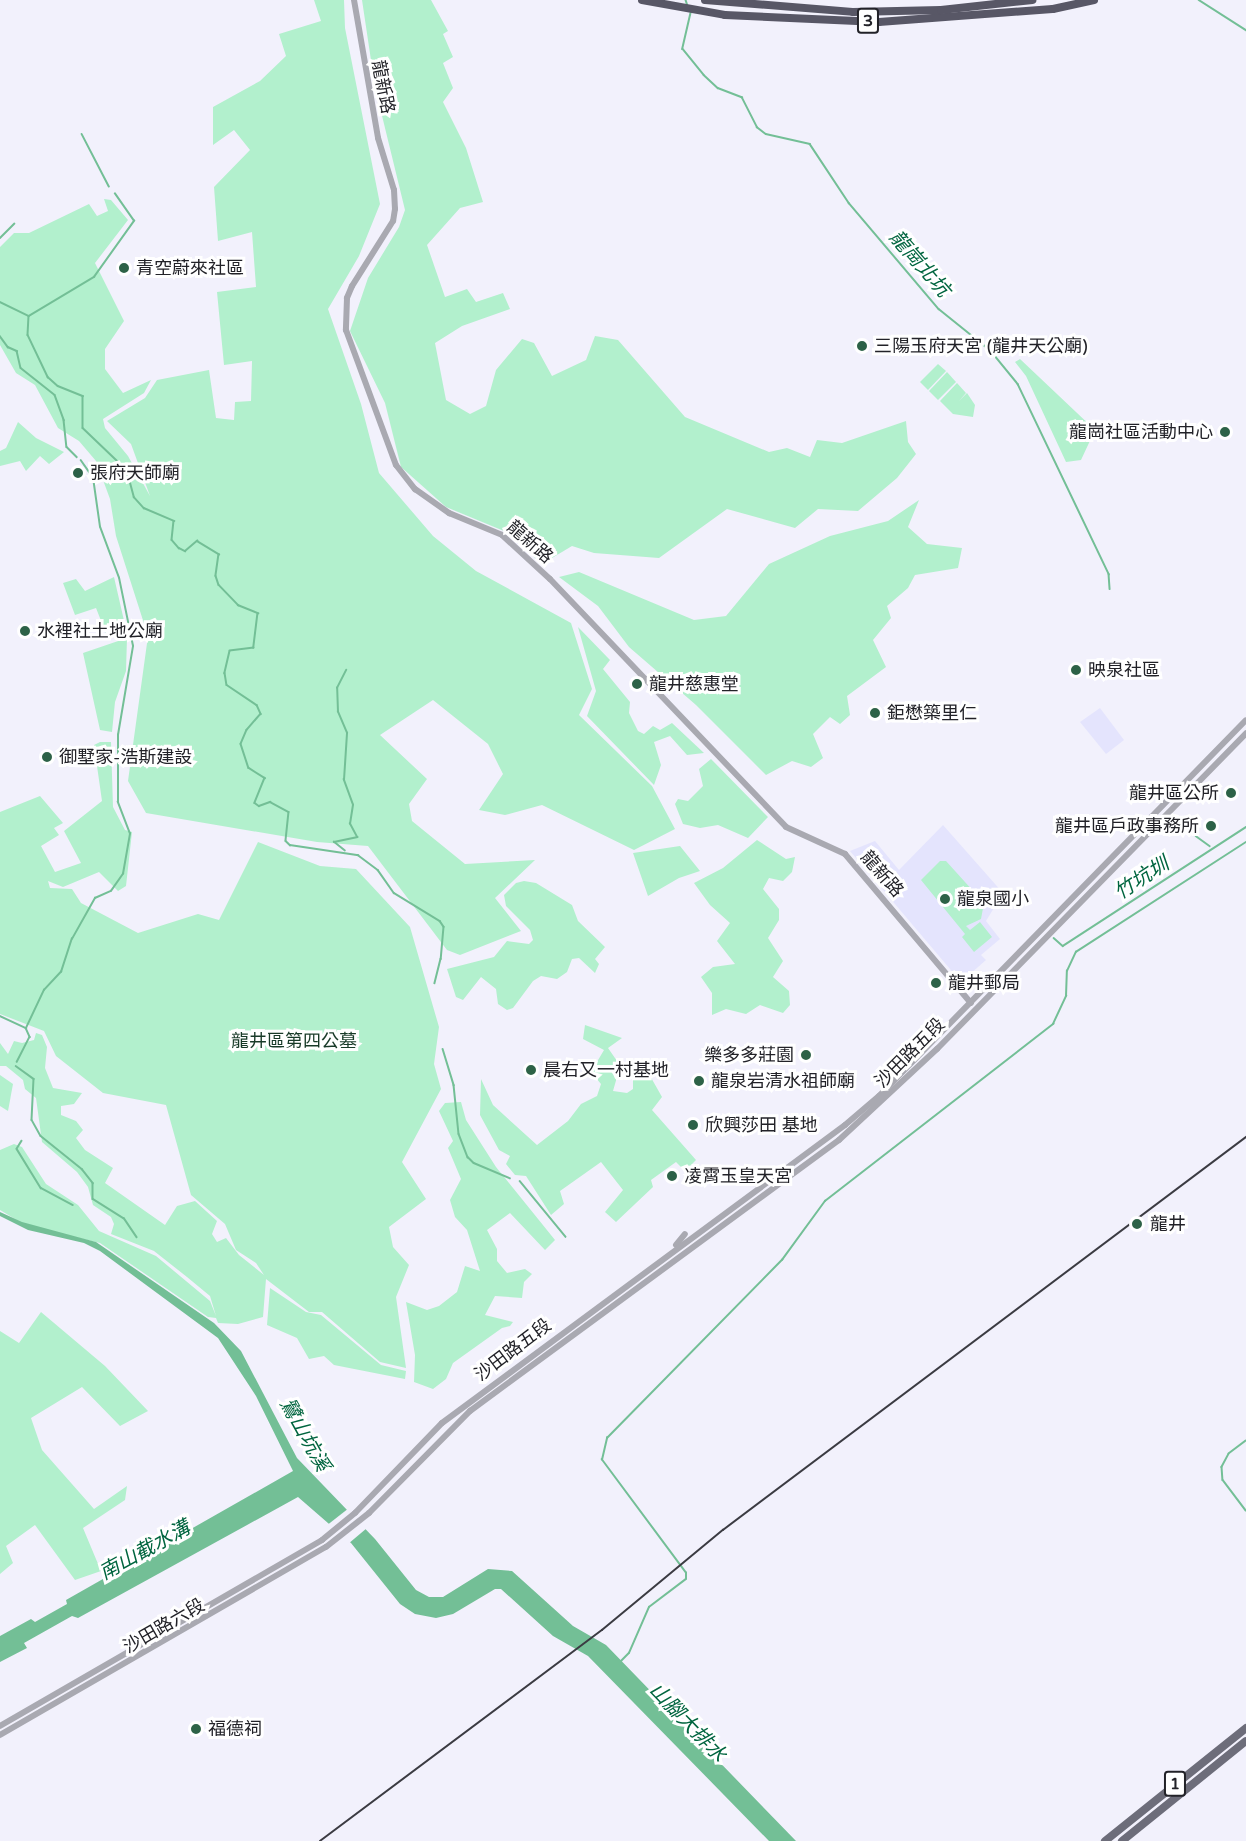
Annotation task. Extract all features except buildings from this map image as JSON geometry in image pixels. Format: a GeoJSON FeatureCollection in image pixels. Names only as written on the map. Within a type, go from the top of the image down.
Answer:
{"type":"FeatureCollection","features":[{"type":"Feature","properties":{"kind":"highway","name":"3"},"geometry":{"type":"LineString","coordinates":[[642,0],[725,15],[879,22],[1053,9],[1094,0]]}},
{"type":"Feature","properties":{"kind":"highway","name":"3"},"geometry":{"type":"LineString","coordinates":[[705,0],[853,12],[941,10],[1032,0]]}},
{"type":"Feature","properties":{"kind":"main road","name":"1"},"geometry":{"type":"LineString","coordinates":[[1105,1841],[1246,1728]]}},
{"type":"Feature","properties":{"kind":"main road","name":"1"},"geometry":{"type":"LineString","coordinates":[[1122,1841],[1246,1741]]}},
{"type":"Feature","properties":{"kind":"main road"},"geometry":{"type":"LineString","coordinates":[[1182,1779],[1190,1787]]}},
{"type":"Feature","properties":{"kind":"street","name":"龍新路"},"geometry":{"type":"LineString","coordinates":[[354,0],[376,129],[394,190],[395,209],[393,221],[352,286],[345,313],[346,330],[396,465],[415,489],[448,513],[502,535],[550,579],[786,827],[845,854],[970,1001],[974,1009]]}},
{"type":"Feature","properties":{"kind":"street","name":"沙田路五段"},"geometry":{"type":"LineString","coordinates":[[355,1513],[442,1423],[562,1330],[645,1273],[879,1101],[970,1001],[1246,720]]}},
{"type":"Feature","properties":{"kind":"street","name":"沙田路五段"},"geometry":{"type":"LineString","coordinates":[[362,1520],[448,1429],[539,1357],[663,1268],[666,1274],[687,1251],[780,1184],[879,1101],[974,1009],[1246,733]]}},
{"type":"Feature","properties":{"kind":"street"},"geometry":{"type":"LineString","coordinates":[[1192,774],[1199,781]]}},
{"type":"Feature","properties":{"kind":"street"},"geometry":{"type":"LineString","coordinates":[[774,1176],[780,1184]]}},
{"type":"Feature","properties":{"kind":"street"},"geometry":{"type":"LineString","coordinates":[[645,1273],[685,1234],[683,1243],[661,1263],[663,1268]]}},
{"type":"Feature","properties":{"kind":"street","name":"沙田路五段"},"geometry":{"type":"LineString","coordinates":[[578,1331],[576,1326],[602,1303]]}},
{"type":"Feature","properties":{"kind":"street"},"geometry":{"type":"LineString","coordinates":[[539,1357],[562,1338],[562,1330]]}},
{"type":"Feature","properties":{"kind":"street","name":"沙田路六段"},"geometry":{"type":"LineString","coordinates":[[0,1726],[272,1571],[334,1530],[355,1513]]}},
{"type":"Feature","properties":{"kind":"street","name":"沙田路六段"},"geometry":{"type":"LineString","coordinates":[[0,1735],[296,1567],[362,1520]]}},
{"type":"Feature","properties":{"kind":"shaded area"},"geometry":{"type":"Polygon","coordinates":[[[1100,708],[1124,740],[1106,754],[1080,722],[1100,708]]]}},
{"type":"Feature","properties":{"kind":"shaded area","name":"龍泉國小"},"geometry":{"type":"Polygon","coordinates":[[[943,825],[1003,893],[986,921],[1000,939],[981,955],[986,960],[961,982],[850,851],[875,841],[899,870],[943,825]]]}},
{"type":"Feature","properties":{"kind":"shaded area"},"geometry":{"type":"Polygon","coordinates":[[[0,1212],[22,1222],[96,1242],[214,1323],[241,1351],[297,1458],[375,1539],[416,1590],[429,1597],[443,1597],[488,1569],[512,1571],[573,1626],[606,1645],[796,1841],[769,1841],[588,1656],[553,1636],[501,1589],[495,1589],[453,1614],[436,1618],[415,1614],[400,1604],[351,1543],[298,1497],[78,1618],[72,1616],[24,1643],[27,1648],[0,1662],[0,1636],[31,1619],[35,1622],[67,1604],[66,1600],[293,1471],[256,1396],[218,1338],[100,1251],[84,1243],[28,1230],[0,1216],[0,1212]]]}},
{"type":"Feature","properties":{"kind":"green space"},"geometry":{"type":"Polygon","coordinates":[[[314,0],[344,0],[345,28],[380,204],[359,256],[328,309],[361,404],[379,473],[433,536],[476,571],[571,623],[592,689],[579,715],[652,786],[675,829],[634,850],[542,805],[505,815],[479,810],[503,774],[488,744],[433,700],[380,735],[427,779],[409,804],[412,821],[465,864],[535,860],[495,898],[521,931],[460,955],[447,950],[368,846],[317,842],[146,813],[128,781],[148,636],[116,536],[110,499],[96,461],[79,441],[58,428],[35,385],[16,373],[0,345],[0,247],[14,233],[29,233],[89,204],[97,216],[108,211],[104,199],[111,200],[128,220],[95,263],[124,321],[105,349],[105,369],[123,393],[151,380],[144,393],[103,419],[105,428],[128,456],[150,496],[131,444],[107,421],[145,398],[157,380],[209,370],[216,418],[234,420],[235,402],[251,401],[252,361],[224,365],[217,292],[256,287],[252,232],[218,241],[214,187],[250,150],[234,130],[213,145],[213,107],[260,81],[286,56],[279,34],[321,21],[314,0]]]}},
{"type":"Feature","properties":{"kind":"green space"},"geometry":{"type":"Polygon","coordinates":[[[362,0],[431,0],[448,31],[443,34],[453,57],[443,63],[453,88],[443,102],[466,148],[483,202],[460,208],[427,245],[445,297],[467,289],[476,302],[503,293],[510,309],[462,326],[435,343],[446,400],[470,414],[486,406],[496,370],[522,339],[534,343],[552,376],[586,360],[595,336],[618,340],[685,417],[769,452],[787,448],[810,457],[817,440],[842,443],[906,421],[908,442],[916,454],[897,478],[858,511],[818,509],[795,528],[727,509],[659,558],[594,553],[572,546],[542,564],[504,531],[446,507],[401,467],[385,403],[350,331],[368,278],[399,227],[405,210],[375,87],[362,0]]]}},
{"type":"Feature","properties":{"kind":"green space"},"geometry":{"type":"Polygon","coordinates":[[[1020,359],[1095,430],[1081,460],[1066,462],[1026,376],[1015,362],[1020,359]]]}},
{"type":"Feature","properties":{"kind":"green space"},"geometry":{"type":"Polygon","coordinates":[[[938,364],[946,371],[928,390],[920,382],[938,364]]]}},
{"type":"Feature","properties":{"kind":"green space"},"geometry":{"type":"Polygon","coordinates":[[[947,372],[956,382],[938,400],[929,391],[947,372]]]}},
{"type":"Feature","properties":{"kind":"green space"},"geometry":{"type":"Polygon","coordinates":[[[957,383],[966,393],[959,401],[967,393],[975,405],[973,417],[953,414],[940,401],[957,383]]]}},
{"type":"Feature","properties":{"kind":"green space"},"geometry":{"type":"Polygon","coordinates":[[[18,422],[36,438],[64,452],[49,464],[40,456],[26,471],[20,461],[0,466],[0,451],[6,448],[18,422]]]}},
{"type":"Feature","properties":{"kind":"green space"},"geometry":{"type":"Polygon","coordinates":[[[919,500],[908,527],[927,544],[962,548],[958,568],[915,575],[908,588],[887,606],[891,618],[873,640],[886,667],[847,696],[850,715],[840,724],[830,717],[813,734],[823,758],[811,767],[792,761],[766,775],[696,705],[629,647],[598,606],[559,577],[579,572],[694,620],[726,616],[769,564],[830,536],[888,521],[919,500]]]}},
{"type":"Feature","properties":{"kind":"green space"},"geometry":{"type":"Polygon","coordinates":[[[114,577],[125,625],[107,636],[96,608],[75,615],[63,583],[76,579],[85,591],[114,577]]]}},
{"type":"Feature","properties":{"kind":"green space"},"geometry":{"type":"Polygon","coordinates":[[[578,627],[610,660],[603,669],[630,702],[629,713],[638,731],[644,734],[653,726],[660,730],[672,723],[704,753],[687,755],[670,736],[654,742],[661,765],[654,785],[587,716],[596,691],[578,627]]]}},
{"type":"Feature","properties":{"kind":"green space"},"geometry":{"type":"Polygon","coordinates":[[[127,638],[126,671],[115,702],[112,732],[100,730],[83,653],[127,638]]]}},
{"type":"Feature","properties":{"kind":"green space","name":"龍井區第四公墓"},"geometry":{"type":"Polygon","coordinates":[[[100,742],[111,742],[113,807],[125,830],[132,832],[126,886],[118,891],[99,872],[63,887],[48,881],[50,888],[72,889],[81,903],[138,933],[198,914],[219,920],[258,842],[320,866],[356,869],[410,927],[439,1027],[434,1064],[441,1089],[402,1162],[426,1199],[389,1227],[393,1247],[409,1265],[396,1297],[406,1368],[380,1362],[322,1312],[309,1312],[266,1279],[263,1317],[238,1324],[218,1323],[216,1318],[208,1317],[100,1243],[25,1225],[0,1210],[0,1150],[14,1144],[22,1147],[46,1184],[78,1205],[99,1231],[156,1256],[210,1301],[216,1316],[210,1296],[154,1251],[111,1234],[114,1224],[111,1217],[93,1205],[88,1187],[77,1172],[42,1142],[36,1098],[25,1089],[23,1080],[6,1066],[0,1066],[0,1043],[8,1054],[14,1041],[22,1043],[34,1040],[36,1033],[42,1035],[47,1047],[45,1068],[53,1088],[82,1093],[74,1104],[61,1106],[61,1115],[76,1121],[83,1130],[76,1138],[85,1150],[113,1168],[105,1183],[165,1225],[177,1206],[195,1201],[217,1221],[212,1234],[217,1242],[226,1238],[239,1255],[264,1275],[256,1263],[236,1250],[225,1224],[191,1195],[166,1105],[103,1093],[56,1056],[44,1031],[0,1014],[0,812],[40,796],[63,823],[54,828],[59,835],[41,846],[55,872],[81,863],[64,831],[102,801],[94,745],[100,742]]]}},
{"type":"Feature","properties":{"kind":"green space"},"geometry":{"type":"Polygon","coordinates":[[[711,759],[768,817],[748,838],[718,825],[700,828],[683,824],[675,804],[678,799],[688,801],[703,786],[699,769],[711,759]]]}},
{"type":"Feature","properties":{"kind":"green space"},"geometry":{"type":"Polygon","coordinates":[[[757,840],[786,859],[795,857],[792,872],[783,881],[769,878],[763,889],[779,909],[779,920],[768,938],[783,961],[773,977],[789,991],[790,1005],[783,1013],[760,1005],[746,1014],[726,1009],[712,1015],[712,993],[701,977],[713,967],[735,964],[717,941],[730,923],[710,905],[694,883],[723,868],[757,840]]]}},
{"type":"Feature","properties":{"kind":"green space"},"geometry":{"type":"Polygon","coordinates":[[[680,846],[700,871],[679,878],[648,896],[633,853],[680,846]]]}},
{"type":"Feature","properties":{"kind":"green space"},"geometry":{"type":"Polygon","coordinates":[[[871,847],[890,870],[877,880],[858,858],[871,847]]]}},
{"type":"Feature","properties":{"kind":"green space"},"geometry":{"type":"Polygon","coordinates":[[[940,861],[946,861],[984,903],[981,919],[966,926],[970,930],[980,922],[992,937],[974,952],[962,937],[965,934],[921,880],[940,861]]]}},
{"type":"Feature","properties":{"kind":"green space"},"geometry":{"type":"Polygon","coordinates":[[[524,881],[536,883],[572,905],[578,921],[605,947],[595,959],[599,964],[595,973],[579,958],[572,959],[567,972],[557,979],[541,976],[533,981],[513,1008],[507,1010],[498,1004],[496,989],[481,977],[463,1000],[456,997],[447,969],[494,957],[507,941],[529,944],[533,940],[530,930],[506,906],[504,895],[516,883],[524,881]]]}},
{"type":"Feature","properties":{"kind":"green space"},"geometry":{"type":"Polygon","coordinates":[[[585,1025],[622,1038],[608,1048],[624,1071],[617,1077],[613,1091],[627,1093],[633,1089],[633,1080],[642,1073],[649,1074],[662,1097],[652,1110],[696,1160],[685,1171],[676,1162],[651,1180],[653,1187],[616,1222],[605,1212],[623,1190],[601,1162],[560,1191],[564,1204],[551,1215],[526,1176],[515,1175],[506,1164],[510,1156],[499,1150],[480,1115],[481,1079],[493,1105],[537,1145],[568,1121],[581,1104],[597,1096],[601,1084],[591,1072],[604,1050],[583,1039],[585,1025]]]}},
{"type":"Feature","properties":{"kind":"green space"},"geometry":{"type":"Polygon","coordinates":[[[0,1075],[13,1084],[8,1111],[0,1106],[0,1075]]]}},
{"type":"Feature","properties":{"kind":"green space"},"geometry":{"type":"Polygon","coordinates":[[[461,1102],[466,1120],[496,1167],[555,1240],[545,1250],[510,1213],[487,1230],[497,1249],[497,1261],[507,1273],[525,1269],[532,1274],[524,1282],[522,1298],[495,1296],[485,1315],[513,1322],[510,1326],[502,1328],[453,1363],[446,1379],[433,1389],[414,1382],[415,1355],[406,1302],[427,1310],[439,1306],[457,1292],[465,1266],[480,1271],[467,1230],[455,1217],[450,1200],[461,1179],[448,1148],[453,1141],[439,1111],[445,1103],[461,1102]]]}},
{"type":"Feature","properties":{"kind":"green space"},"geometry":{"type":"Polygon","coordinates":[[[270,1288],[306,1312],[321,1315],[381,1365],[406,1371],[405,1379],[334,1365],[324,1356],[309,1359],[297,1338],[267,1325],[270,1288]]]}},
{"type":"Feature","properties":{"kind":"green space"},"geometry":{"type":"Polygon","coordinates":[[[41,1312],[105,1366],[148,1411],[120,1426],[82,1387],[31,1418],[42,1450],[94,1509],[127,1486],[125,1500],[83,1528],[101,1571],[75,1580],[35,1525],[6,1546],[13,1563],[0,1574],[0,1331],[19,1343],[41,1312]]]}},
{"type":"Feature","properties":{"kind":"pier"},"geometry":{"type":"Polygon","coordinates":[[[349,1508],[367,1528],[348,1544],[326,1526],[349,1508]]]}},
{"type":"Feature","properties":{"kind":"waterway","name":"龍崗北坑"},"geometry":{"type":"LineString","coordinates":[[686,0],[688,6]]}},
{"type":"Feature","properties":{"kind":"waterway"},"geometry":{"type":"LineString","coordinates":[[1199,0],[1246,30]]}},
{"type":"Feature","properties":{"kind":"waterway","name":"龍崗北坑"},"geometry":{"type":"LineString","coordinates":[[691,13],[683,49],[704,75],[718,88],[742,97],[757,127],[766,134],[810,144],[849,203],[939,309],[991,351],[1018,384],[1109,574],[1110,589]]}},
{"type":"Feature","properties":{"kind":"waterway"},"geometry":{"type":"LineString","coordinates":[[82,134],[109,186]]}},
{"type":"Feature","properties":{"kind":"waterway"},"geometry":{"type":"LineString","coordinates":[[29,316],[94,277],[134,221],[115,194]]}},
{"type":"Feature","properties":{"kind":"waterway"},"geometry":{"type":"LineString","coordinates":[[0,238],[14,224]]}},
{"type":"Feature","properties":{"kind":"waterway"},"geometry":{"type":"LineString","coordinates":[[0,302],[29,316],[28,335],[48,377],[58,386],[83,396],[83,428],[127,470],[134,497],[144,508],[174,521],[172,540],[179,548],[185,551],[197,541],[219,554],[216,576],[219,585],[238,605],[258,613],[254,648],[230,651],[225,673],[227,685],[257,705],[261,714],[247,730],[241,744],[249,768],[265,778],[255,803],[259,806],[270,802],[289,812],[286,841],[290,845],[358,855],[378,870],[394,893],[440,921],[444,927],[441,959],[435,983]]}},
{"type":"Feature","properties":{"kind":"waterway"},"geometry":{"type":"LineString","coordinates":[[0,336],[8,347],[17,351],[21,368],[55,395],[64,420],[67,447],[77,457]]}},
{"type":"Feature","properties":{"kind":"waterway"},"geometry":{"type":"LineString","coordinates":[[26,1028],[44,990],[61,972],[72,939],[95,898],[111,891],[123,874],[130,834],[118,802],[118,735],[133,646],[119,578],[100,527],[93,478],[81,461]]}},
{"type":"Feature","properties":{"kind":"waterway"},"geometry":{"type":"LineString","coordinates":[[345,851],[334,842],[357,837],[350,824],[353,805],[344,780],[347,733],[338,712],[337,688],[346,670]]}},
{"type":"Feature","properties":{"kind":"waterway","name":"竹坑圳"},"geometry":{"type":"LineString","coordinates":[[1054,938],[1063,946],[1246,827]]}},
{"type":"Feature","properties":{"kind":"waterway","name":"龍崗北坑"},"geometry":{"type":"LineString","coordinates":[[1196,836],[1210,846]]}},
{"type":"Feature","properties":{"kind":"waterway"},"geometry":{"type":"LineString","coordinates":[[621,1661],[629,1653],[649,1607],[686,1579],[686,1573],[602,1460],[607,1438],[782,1260],[825,1201],[1053,1024],[1066,996],[1067,971],[1076,952],[1246,842]]}},
{"type":"Feature","properties":{"kind":"waterway"},"geometry":{"type":"LineString","coordinates":[[0,1016],[26,1028],[30,1037],[17,1062]]}},
{"type":"Feature","properties":{"kind":"waterway"},"geometry":{"type":"LineString","coordinates":[[443,1049],[454,1085],[459,1134],[468,1157],[474,1163],[510,1178]]}},
{"type":"Feature","properties":{"kind":"waterway"},"geometry":{"type":"LineString","coordinates":[[16,1066],[34,1079],[32,1120],[41,1136],[82,1169],[93,1183],[93,1199],[124,1218],[137,1237]]}},
{"type":"Feature","properties":{"kind":"waterway"},"geometry":{"type":"LineString","coordinates":[[22,1141],[17,1149],[41,1188],[73,1205]]}},
{"type":"Feature","properties":{"kind":"waterway"},"geometry":{"type":"LineString","coordinates":[[520,1181],[566,1237]]}},
{"type":"Feature","properties":{"kind":"waterway"},"geometry":{"type":"LineString","coordinates":[[1246,1441],[1229,1454],[1222,1467],[1223,1480],[1246,1510]]}},
{"type":"Feature","properties":{"kind":"railway"},"geometry":{"type":"LineString","coordinates":[[320,1841],[602,1630],[723,1530],[1246,1137]]}},
{"type":"Feature","properties":{"kind":"place","name":"青空蔚來社區"},"geometry":{"type":"Point","coordinates":[124,268]}},
{"type":"Feature","properties":{"kind":"place","name":"三陽玉府天宮 (龍井天公廟)"},"geometry":{"type":"Point","coordinates":[862,346]}},
{"type":"Feature","properties":{"kind":"place","name":"龍崗社區活動中心"},"geometry":{"type":"Point","coordinates":[1225,432]}},
{"type":"Feature","properties":{"kind":"place","name":"張府天師廟"},"geometry":{"type":"Point","coordinates":[78,473]}},
{"type":"Feature","properties":{"kind":"place","name":"水裡社土地公廟"},"geometry":{"type":"Point","coordinates":[25,631]}},
{"type":"Feature","properties":{"kind":"place","name":"映泉社區"},"geometry":{"type":"Point","coordinates":[1076,670]}},
{"type":"Feature","properties":{"kind":"place","name":"龍井慈惠堂"},"geometry":{"type":"Point","coordinates":[637,684]}},
{"type":"Feature","properties":{"kind":"place","name":"鉅懋築里仁"},"geometry":{"type":"Point","coordinates":[875,713]}},
{"type":"Feature","properties":{"kind":"place","name":"御墅家-浩斯建設"},"geometry":{"type":"Point","coordinates":[47,757]}},
{"type":"Feature","properties":{"kind":"place","name":"龍井區公所"},"geometry":{"type":"Point","coordinates":[1231,793]}},
{"type":"Feature","properties":{"kind":"place","name":"龍井區戶政事務所"},"geometry":{"type":"Point","coordinates":[1211,826]}},
{"type":"Feature","properties":{"kind":"place","name":"龍泉國小"},"geometry":{"type":"Point","coordinates":[945,899]}},
{"type":"Feature","properties":{"kind":"place","name":"龍井郵局"},"geometry":{"type":"Point","coordinates":[936,983]}},
{"type":"Feature","properties":{"kind":"place","name":"樂多多莊園"},"geometry":{"type":"Point","coordinates":[806,1055]}},
{"type":"Feature","properties":{"kind":"place","name":"晨右又一村基地"},"geometry":{"type":"Point","coordinates":[531,1070]}},
{"type":"Feature","properties":{"kind":"place","name":"龍泉岩清水祖師廟"},"geometry":{"type":"Point","coordinates":[699,1081]}},
{"type":"Feature","properties":{"kind":"place","name":"欣興莎田 基地"},"geometry":{"type":"Point","coordinates":[693,1125]}},
{"type":"Feature","properties":{"kind":"place","name":"凌霄玉皇天宮"},"geometry":{"type":"Point","coordinates":[672,1176]}},
{"type":"Feature","properties":{"kind":"place","name":"龍井"},"geometry":{"type":"Point","coordinates":[1137,1224]}},
{"type":"Feature","properties":{"kind":"place","name":"福德祠"},"geometry":{"type":"Point","coordinates":[196,1729]}},
{"type":"Feature","properties":{"kind":"water label","name":"鷺山坑溪"},"geometry":{"type":"Point","coordinates":[304,1435]}},
{"type":"Feature","properties":{"kind":"water label","name":"南山截水溝"},"geometry":{"type":"Point","coordinates":[145,1551]}},
{"type":"Feature","properties":{"kind":"water label","name":"山腳大排水"},"geometry":{"type":"Point","coordinates":[687,1723]}}]}
